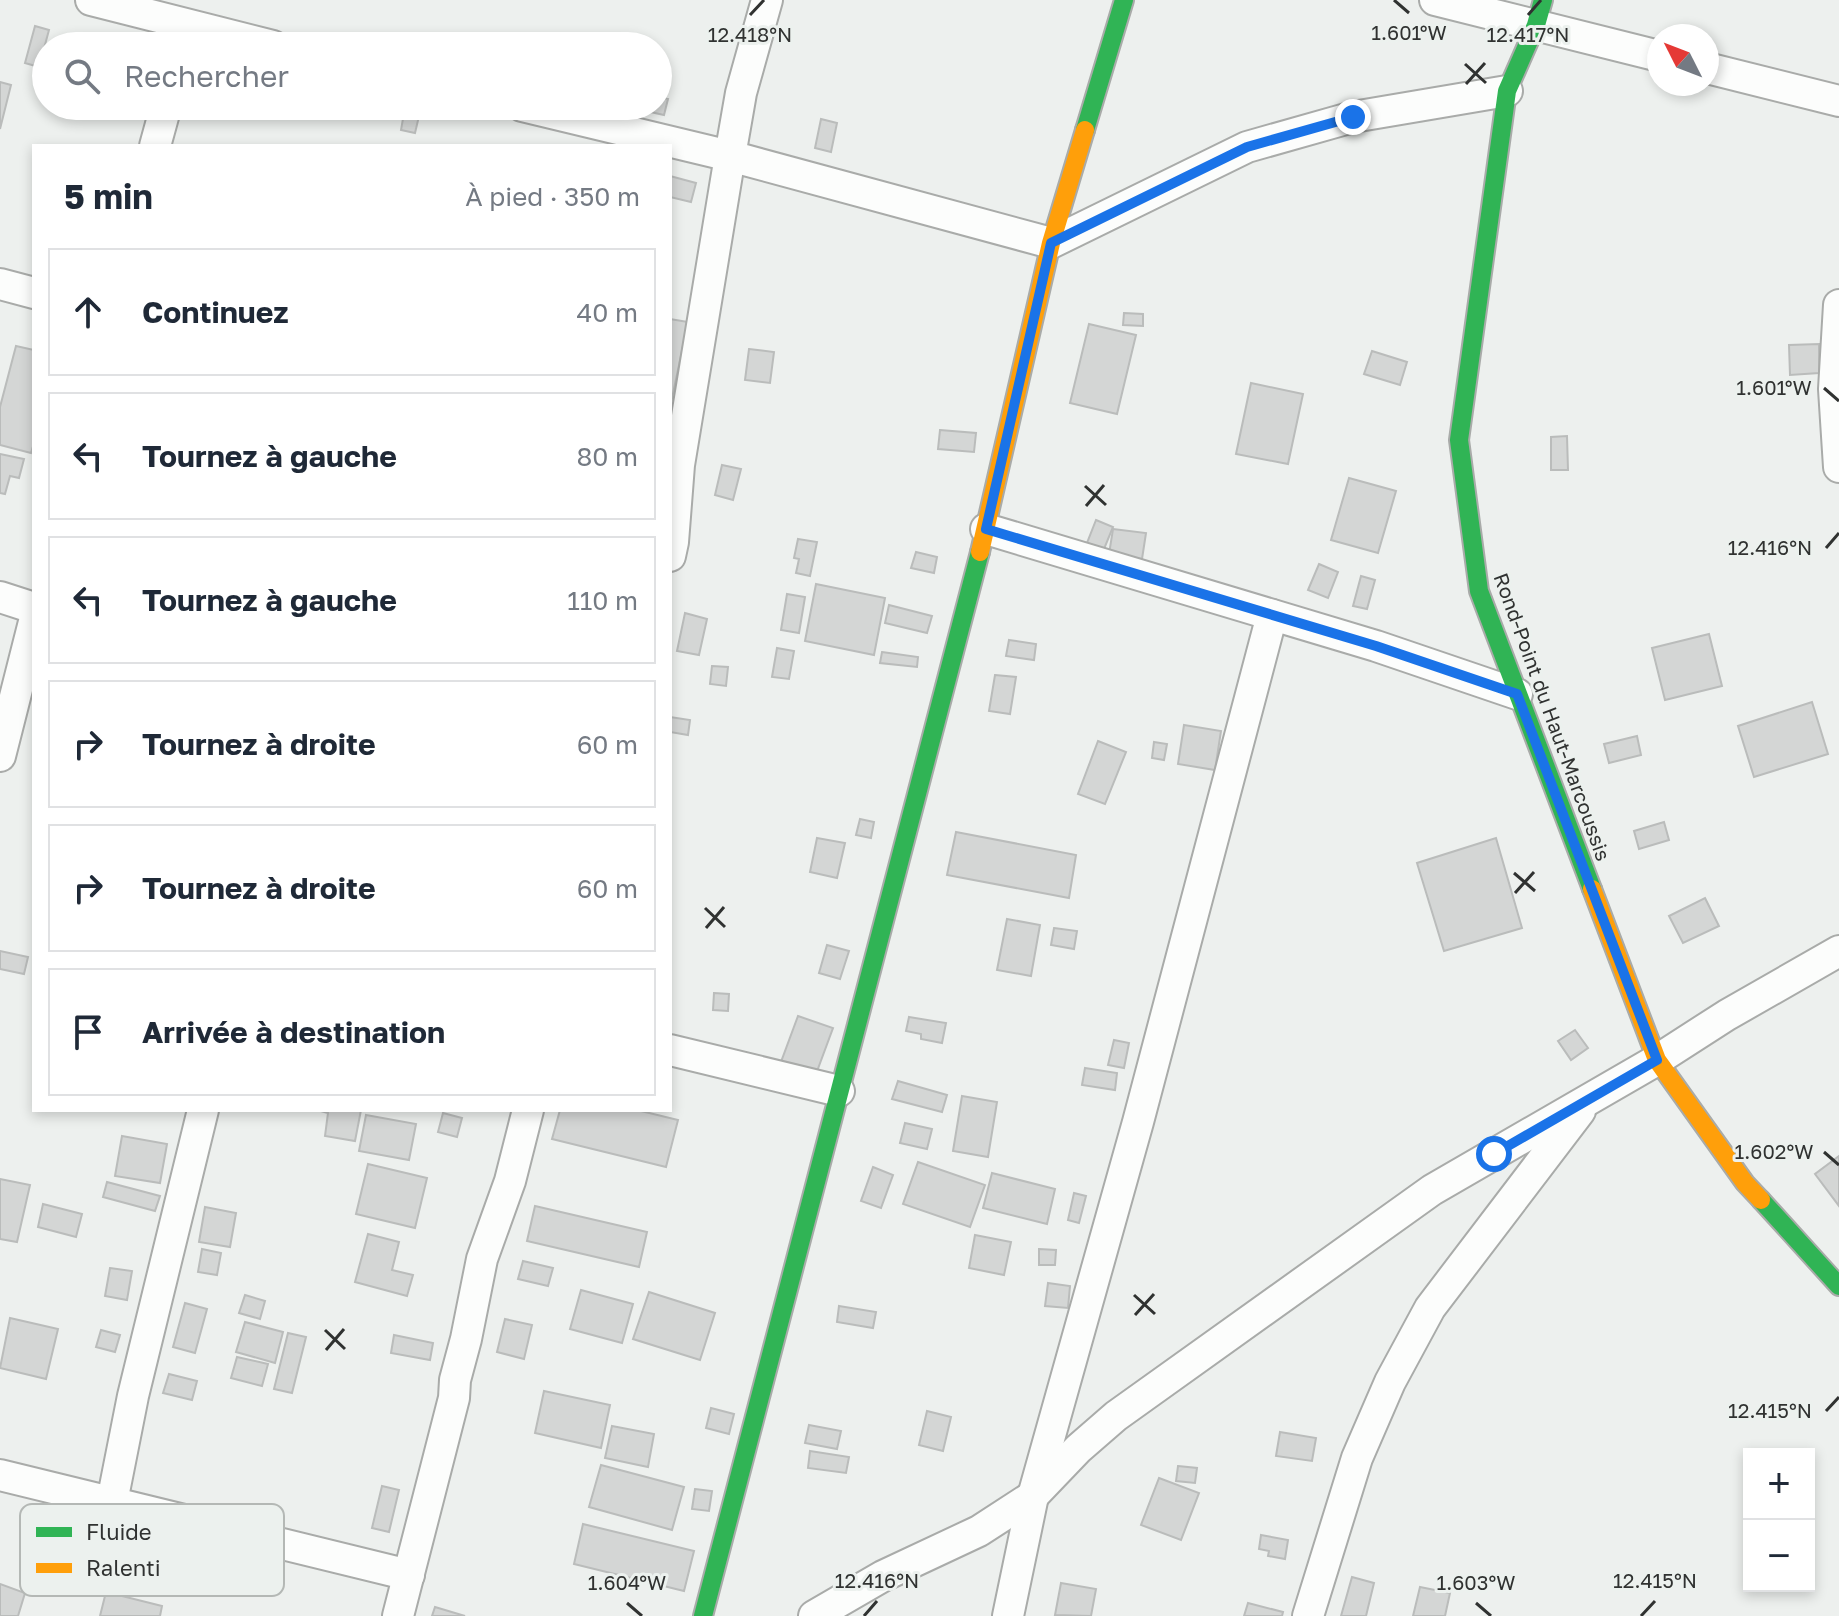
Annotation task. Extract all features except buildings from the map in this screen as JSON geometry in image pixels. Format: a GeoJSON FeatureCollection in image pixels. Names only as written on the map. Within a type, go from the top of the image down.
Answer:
{"type":"FeatureCollection","features":[{"type":"Feature","properties":{"kind":"street"},"geometry":{"type":"LineString","coordinates":[[91,0],[221,32]]}},
{"type":"Feature","properties":{"kind":"street"},"geometry":{"type":"LineString","coordinates":[[672,547],[674,464],[741,93],[767,0]]}},
{"type":"Feature","properties":{"kind":"street"},"geometry":{"type":"LineString","coordinates":[[703,1616],[986,529],[1051,243],[1124,0]]}},
{"type":"Feature","properties":{"kind":"street"},"geometry":{"type":"LineString","coordinates":[[1435,0],[1539,13],[1647,52]]}},
{"type":"Feature","properties":{"kind":"street","name":"Rond-Point du Haut-Marcoussis"},"geometry":{"type":"LineString","coordinates":[[1539,13],[1507,91],[1459,440],[1479,591],[1657,1060],[1745,1183],[1839,1286]]}},
{"type":"Feature","properties":{"kind":"street"},"geometry":{"type":"LineString","coordinates":[[1719,71],[1839,101]]}},
{"type":"Feature","properties":{"kind":"street"},"geometry":{"type":"LineString","coordinates":[[580,120],[730,156],[1051,243],[1247,147],[1353,117],[1507,91]]}},
{"type":"Feature","properties":{"kind":"street"},"geometry":{"type":"LineString","coordinates":[[156,144],[162,120]]}},
{"type":"Feature","properties":{"kind":"street"},"geometry":{"type":"LineString","coordinates":[[0,284],[32,292]]}},
{"type":"Feature","properties":{"kind":"street"},"geometry":{"type":"LineString","coordinates":[[1839,305],[1834,389],[1839,467]]}},
{"type":"Feature","properties":{"kind":"street"},"geometry":{"type":"LineString","coordinates":[[986,529],[1376,646],[1517,694]]}},
{"type":"Feature","properties":{"kind":"street"},"geometry":{"type":"LineString","coordinates":[[0,597],[32,607]]}},
{"type":"Feature","properties":{"kind":"street"},"geometry":{"type":"LineString","coordinates":[[1008,1616],[1033,1496],[1142,1107],[1272,615]]}},
{"type":"Feature","properties":{"kind":"street"},"geometry":{"type":"LineString","coordinates":[[0,756],[32,630]]}},
{"type":"Feature","properties":{"kind":"street"},"geometry":{"type":"LineString","coordinates":[[814,1616],[883,1576],[979,1531],[1033,1496],[1078,1449],[1116,1416],[1432,1190],[1839,951]]}},
{"type":"Feature","properties":{"kind":"street"},"geometry":{"type":"LineString","coordinates":[[672,1050],[839,1091]]}},
{"type":"Feature","properties":{"kind":"street"},"geometry":{"type":"LineString","coordinates":[[1308,1616],[1357,1458],[1396,1370],[1430,1308],[1589,1100]]}},
{"type":"Feature","properties":{"kind":"street"},"geometry":{"type":"LineString","coordinates":[[112,1502],[133,1396],[203,1112]]}},
{"type":"Feature","properties":{"kind":"street"},"geometry":{"type":"LineString","coordinates":[[398,1616],[454,1398],[455,1380],[482,1259],[510,1181],[527,1112]]}},
{"type":"Feature","properties":{"kind":"street"},"geometry":{"type":"LineString","coordinates":[[0,1475],[120,1504]]}},
{"type":"Feature","properties":{"kind":"street"},"geometry":{"type":"LineString","coordinates":[[284,1544],[409,1575]]}},
{"type":"Feature","properties":{"kind":"traffic: fast"},"geometry":{"type":"LineString","coordinates":[[1085,130],[1124,0]]}},
{"type":"Feature","properties":{"kind":"traffic: fast"},"geometry":{"type":"LineString","coordinates":[[1543,0],[1536,25],[1507,91],[1459,440],[1479,591],[1592,889]]}},
{"type":"Feature","properties":{"kind":"traffic: fast"},"geometry":{"type":"LineString","coordinates":[[703,1616],[980,552]]}},
{"type":"Feature","properties":{"kind":"traffic: fast"},"geometry":{"type":"LineString","coordinates":[[1761,1200],[1839,1286]]}},
{"type":"Feature","properties":{"kind":"traffic: slow"},"geometry":{"type":"LineString","coordinates":[[980,552],[1051,243],[1085,130]]}},
{"type":"Feature","properties":{"kind":"traffic: slow"},"geometry":{"type":"LineString","coordinates":[[1592,889],[1657,1060],[1745,1183],[1761,1200]]}},
{"type":"Feature","properties":{"kind":"route"},"geometry":{"type":"LineString","coordinates":[[1353,117],[1247,147],[1051,243],[986,529],[1376,646],[1517,694],[1657,1060],[1494,1154]]}}]}
